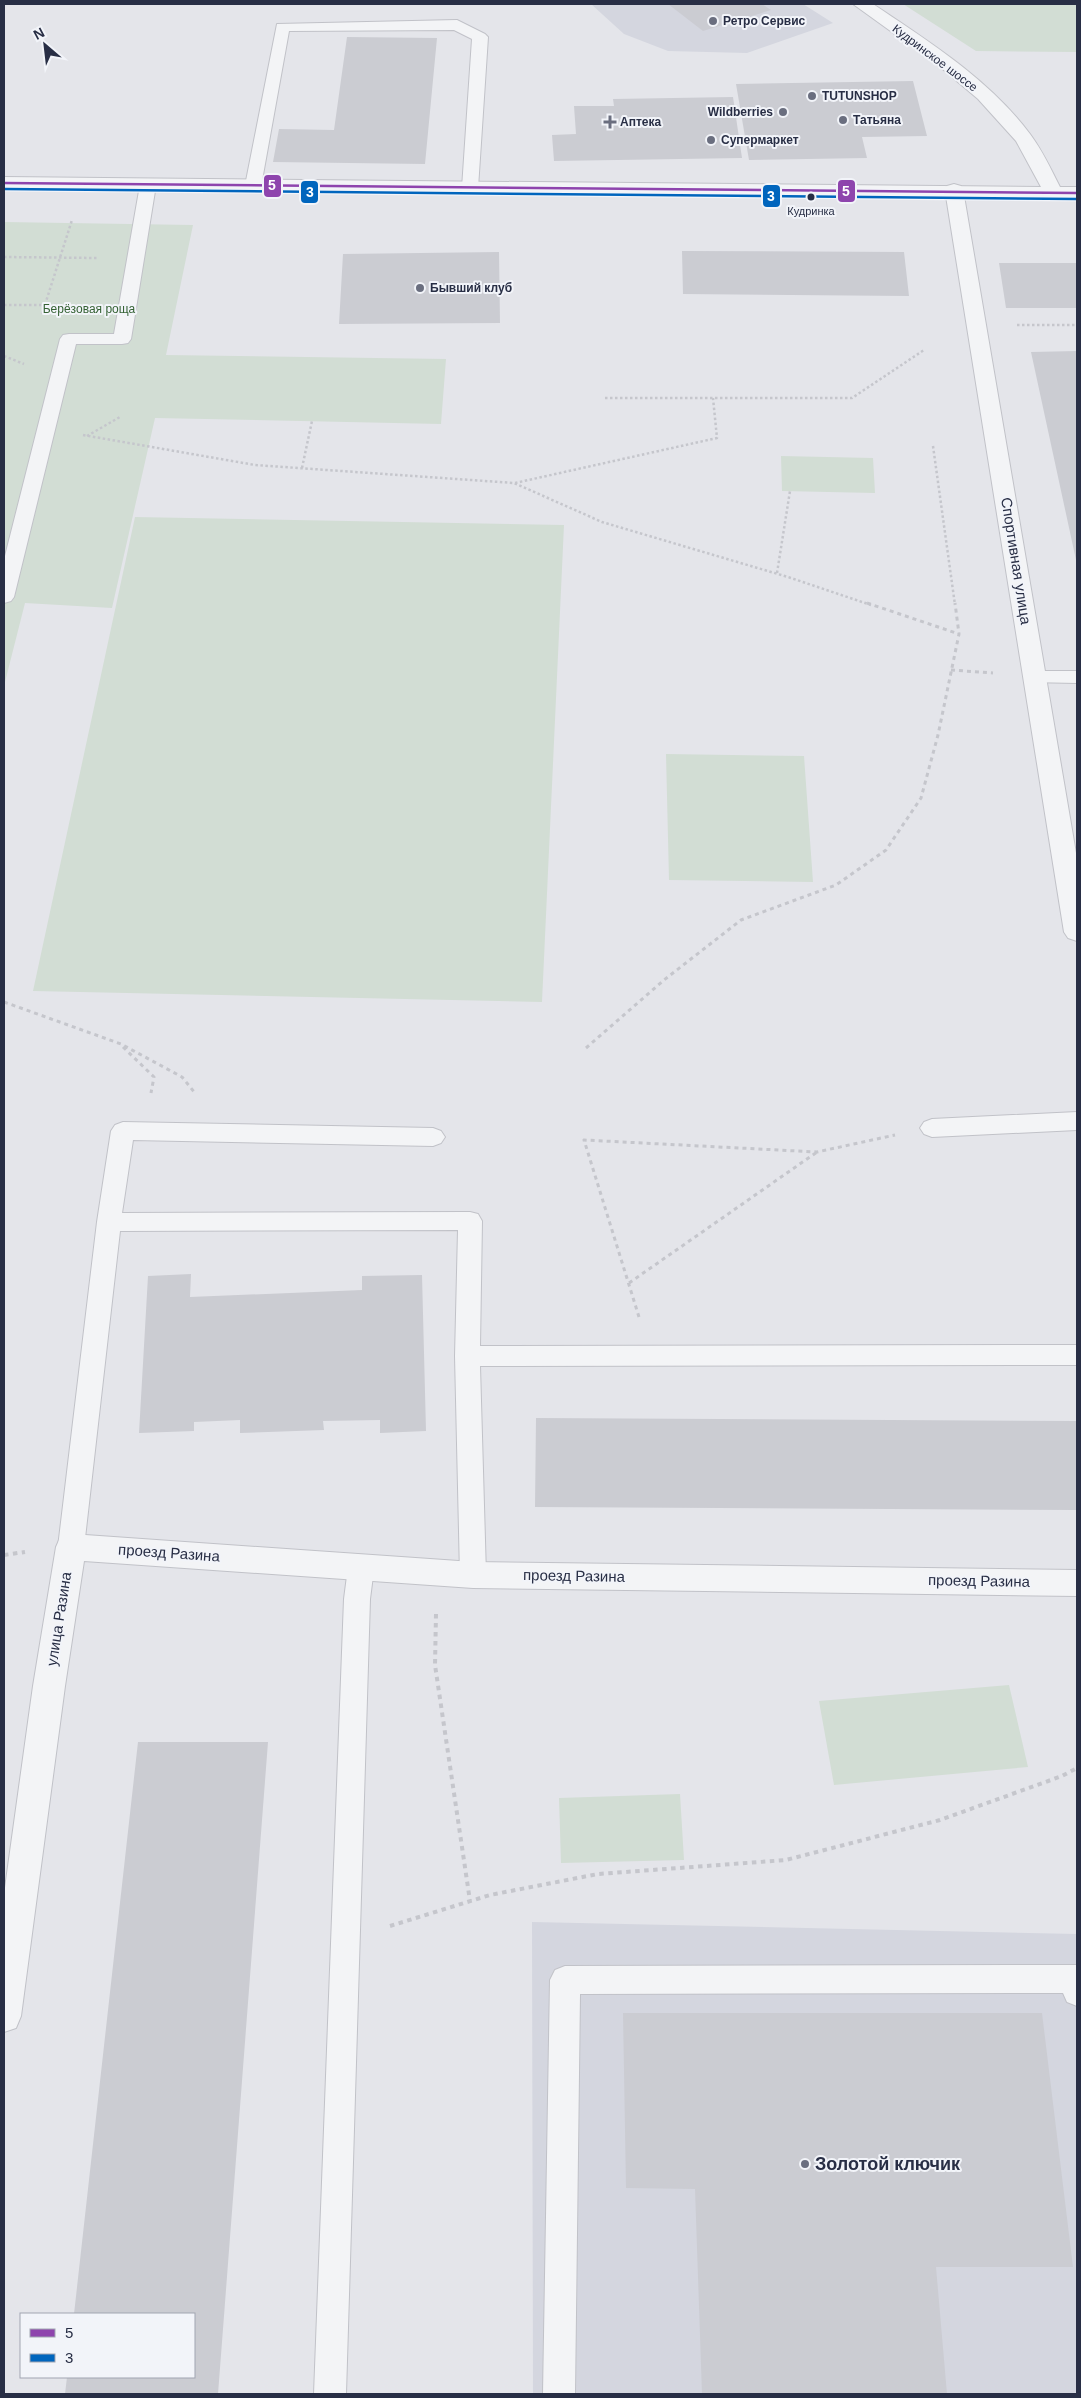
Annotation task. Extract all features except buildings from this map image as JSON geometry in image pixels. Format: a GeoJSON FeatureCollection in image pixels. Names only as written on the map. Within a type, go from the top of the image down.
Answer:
{"type":"FeatureCollection","features":[{"type":"Feature","properties":{"kind":"street","name":"Кудринское шоссе"},"geometry":{"type":"LineString","coordinates":[[862,4],[943,61],[990,100],[1021,134],[1053,192]]}},
{"type":"Feature","properties":{"kind":"street"},"geometry":{"type":"LineString","coordinates":[[4,183],[470,188],[954,190],[1077,193]]}},
{"type":"Feature","properties":{"kind":"street","name":"Спортивная улица"},"geometry":{"type":"LineString","coordinates":[[954,190],[1077,932]]}},
{"type":"Feature","properties":{"kind":"street","name":"проезд Разина"},"geometry":{"type":"LineString","coordinates":[[71,1547],[473,1575],[1077,1583]]}},
{"type":"Feature","properties":{"kind":"street","name":"улица Разина"},"geometry":{"type":"LineString","coordinates":[[4,2016],[49,1686],[71,1547]]}},
{"type":"Feature","properties":{"kind":"lane"},"geometry":{"type":"LineString","coordinates":[[253,186],[282,27],[457,25],[480,37],[470,188]]}},
{"type":"Feature","properties":{"kind":"lane"},"geometry":{"type":"LineString","coordinates":[[4,598],[69,340],[122,339],[148,185]]}},
{"type":"Feature","properties":{"kind":"lane"},"geometry":{"type":"LineString","coordinates":[[1035,676],[1077,677]]}},
{"type":"Feature","properties":{"kind":"lane"},"geometry":{"type":"LineString","coordinates":[[932,1128],[1077,1121]]}},
{"type":"Feature","properties":{"kind":"lane","name":"улица Разина"},"geometry":{"type":"LineString","coordinates":[[71,1547],[109,1222],[123,1131],[433,1137]]}},
{"type":"Feature","properties":{"kind":"lane"},"geometry":{"type":"LineString","coordinates":[[109,1222],[470,1221],[467,1356],[473,1575]]}},
{"type":"Feature","properties":{"kind":"lane"},"geometry":{"type":"LineString","coordinates":[[467,1356],[1077,1355]]}},
{"type":"Feature","properties":{"kind":"lane"},"geometry":{"type":"LineString","coordinates":[[330,2394],[347,1939],[357,1599],[361,1568]]}},
{"type":"Feature","properties":{"kind":"lane"},"geometry":{"type":"LineString","coordinates":[[560,2394],[565,1980],[1076,1979],[1077,1992]]}},
{"type":"Feature","properties":{"kind":"path"},"geometry":{"type":"LineString","coordinates":[[43,312],[72,224]]}},
{"type":"Feature","properties":{"kind":"path"},"geometry":{"type":"LineString","coordinates":[[4,257],[60,258]]}},
{"type":"Feature","properties":{"kind":"path"},"geometry":{"type":"LineString","coordinates":[[4,305],[46,305]]}},
{"type":"Feature","properties":{"kind":"path"},"geometry":{"type":"LineString","coordinates":[[976,325],[1077,325]]}},
{"type":"Feature","properties":{"kind":"path"},"geometry":{"type":"LineString","coordinates":[[605,398],[852,398],[924,350]]}},
{"type":"Feature","properties":{"kind":"path"},"geometry":{"type":"LineString","coordinates":[[4,356],[28,365]]}},
{"type":"Feature","properties":{"kind":"path"},"geometry":{"type":"LineString","coordinates":[[46,429],[255,465],[514,483],[717,438],[713,398]]}},
{"type":"Feature","properties":{"kind":"path"},"geometry":{"type":"LineString","coordinates":[[86,436],[120,417]]}},
{"type":"Feature","properties":{"kind":"path"},"geometry":{"type":"LineString","coordinates":[[302,468],[312,421]]}},
{"type":"Feature","properties":{"kind":"path"},"geometry":{"type":"LineString","coordinates":[[586,1048],[664,980],[741,920],[836,885],[886,850],[921,798],[938,735],[959,634],[933,446]]}},
{"type":"Feature","properties":{"kind":"path"},"geometry":{"type":"LineString","coordinates":[[514,483],[602,522],[777,573],[959,634]]}},
{"type":"Feature","properties":{"kind":"path"},"geometry":{"type":"LineString","coordinates":[[777,573],[790,491]]}},
{"type":"Feature","properties":{"kind":"path"},"geometry":{"type":"LineString","coordinates":[[651,1356],[584,1140],[817,1152],[932,1128]]}},
{"type":"Feature","properties":{"kind":"path"},"geometry":{"type":"LineString","coordinates":[[629,1283],[817,1152]]}},
{"type":"Feature","properties":{"kind":"path"},"geometry":{"type":"LineString","coordinates":[[436,1609],[435,1665],[470,1901]]}},
{"type":"Feature","properties":{"kind":"path"},"geometry":{"type":"LineString","coordinates":[[347,1939],[490,1894],[598,1874],[786,1860],[940,1820],[1062,1776],[1077,1768]]}},
{"type":"Feature","properties":{"kind":"shaded area"},"geometry":{"type":"Polygon","coordinates":[[[591,4],[803,4],[833,23],[747,53],[668,51],[624,34],[591,4]]]}},
{"type":"Feature","properties":{"kind":"shaded area","name":"Золотой ключик"},"geometry":{"type":"Polygon","coordinates":[[[532,1922],[1077,1934],[1077,2394],[533,2394],[532,1922]]]}},
{"type":"Feature","properties":{"kind":"green space"},"geometry":{"type":"Polygon","coordinates":[[[903,4],[1077,4],[1077,52],[976,51],[903,4]]]}},
{"type":"Feature","properties":{"kind":"green space","name":"Берёзовая роща"},"geometry":{"type":"Polygon","coordinates":[[[4,222],[193,225],[166,355],[446,359],[441,424],[155,418],[112,608],[25,603],[4,686],[4,222]]]}},
{"type":"Feature","properties":{"kind":"green space"},"geometry":{"type":"Polygon","coordinates":[[[781,456],[873,458],[875,493],[782,491],[781,456]]]}},
{"type":"Feature","properties":{"kind":"green space"},"geometry":{"type":"Polygon","coordinates":[[[135,517],[564,525],[542,1002],[33,991],[135,517]]]}},
{"type":"Feature","properties":{"kind":"green space"},"geometry":{"type":"Polygon","coordinates":[[[666,754],[804,756],[813,882],[669,880],[666,754]]]}},
{"type":"Feature","properties":{"kind":"green space"},"geometry":{"type":"Polygon","coordinates":[[[1009,1685],[1028,1767],[834,1785],[819,1701],[1009,1685]]]}},
{"type":"Feature","properties":{"kind":"green space"},"geometry":{"type":"Polygon","coordinates":[[[680,1794],[684,1860],[561,1863],[559,1798],[680,1794]]]}},
{"type":"Feature","properties":{"kind":"transit line","name":"5"},"geometry":{"type":"LineString","coordinates":[[4,183],[1077,193]]}},
{"type":"Feature","properties":{"kind":"transit line","name":"3"},"geometry":{"type":"LineString","coordinates":[[4,189],[1077,199]]}},
{"type":"Feature","properties":{"kind":"place","name":"Ретро Сервис"},"geometry":{"type":"Point","coordinates":[713,21]}},
{"type":"Feature","properties":{"kind":"place","name":"TUTUNSHOP"},"geometry":{"type":"Point","coordinates":[812,96]}},
{"type":"Feature","properties":{"kind":"place","name":"Wildberries"},"geometry":{"type":"Point","coordinates":[783,112]}},
{"type":"Feature","properties":{"kind":"place","name":"Татьяна"},"geometry":{"type":"Point","coordinates":[843,120]}},
{"type":"Feature","properties":{"kind":"place","name":"Аптека"},"geometry":{"type":"Point","coordinates":[610,122]}},
{"type":"Feature","properties":{"kind":"place","name":"Супермаркет"},"geometry":{"type":"Point","coordinates":[711,140]}},
{"type":"Feature","properties":{"kind":"place","name":"Кудринка"},"geometry":{"type":"Point","coordinates":[811,197]}},
{"type":"Feature","properties":{"kind":"place","name":"Бывший клуб"},"geometry":{"type":"Point","coordinates":[420,288]}},
{"type":"Feature","properties":{"kind":"place","name":"Золотой ключик"},"geometry":{"type":"Point","coordinates":[805,2164]}}]}
